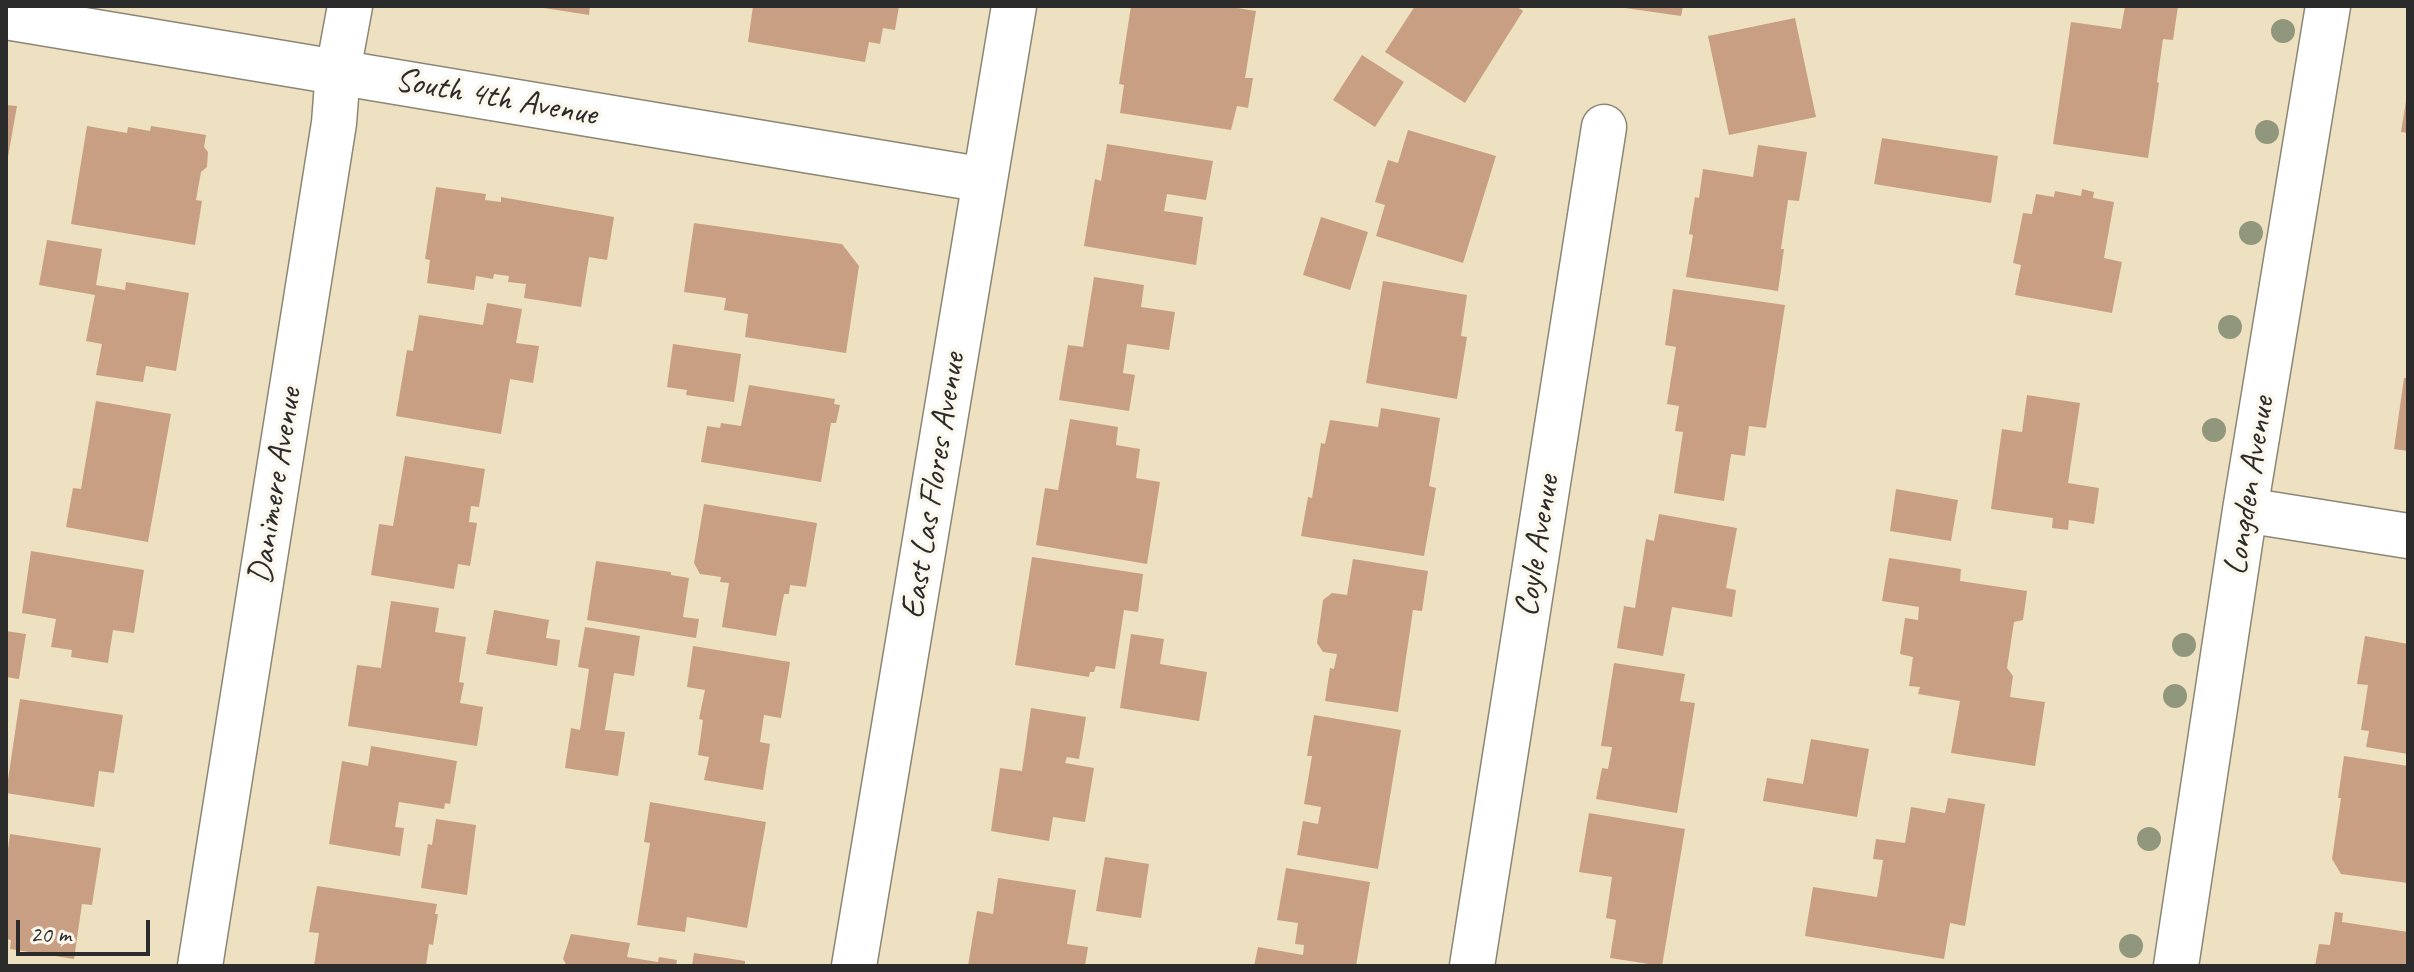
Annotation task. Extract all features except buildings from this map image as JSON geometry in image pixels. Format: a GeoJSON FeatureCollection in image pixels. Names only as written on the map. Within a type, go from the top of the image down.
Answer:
{"type":"FeatureCollection","features":[{"type":"Feature","properties":{"kind":"street","name":"Danimere Avenue"},"geometry":{"type":"LineString","coordinates":[[200,966],[350,6]]}},
{"type":"Feature","properties":{"kind":"street","name":"East Las Flores Avenue"},"geometry":{"type":"LineString","coordinates":[[854,966],[1014,6]]}},
{"type":"Feature","properties":{"kind":"street","name":"Longden Avenue"},"geometry":{"type":"LineString","coordinates":[[2176,966],[2245,510],[2328,6]]}},
{"type":"Feature","properties":{"kind":"street","name":"South 4th Avenue"},"geometry":{"type":"LineString","coordinates":[[6,17],[985,180]]}},
{"type":"Feature","properties":{"kind":"street","name":"Coyle Avenue"},"geometry":{"type":"LineString","coordinates":[[1472,966],[1604,127]]}},
{"type":"Feature","properties":{"kind":"street"},"geometry":{"type":"LineString","coordinates":[[2245,510],[2408,536]]}}]}
